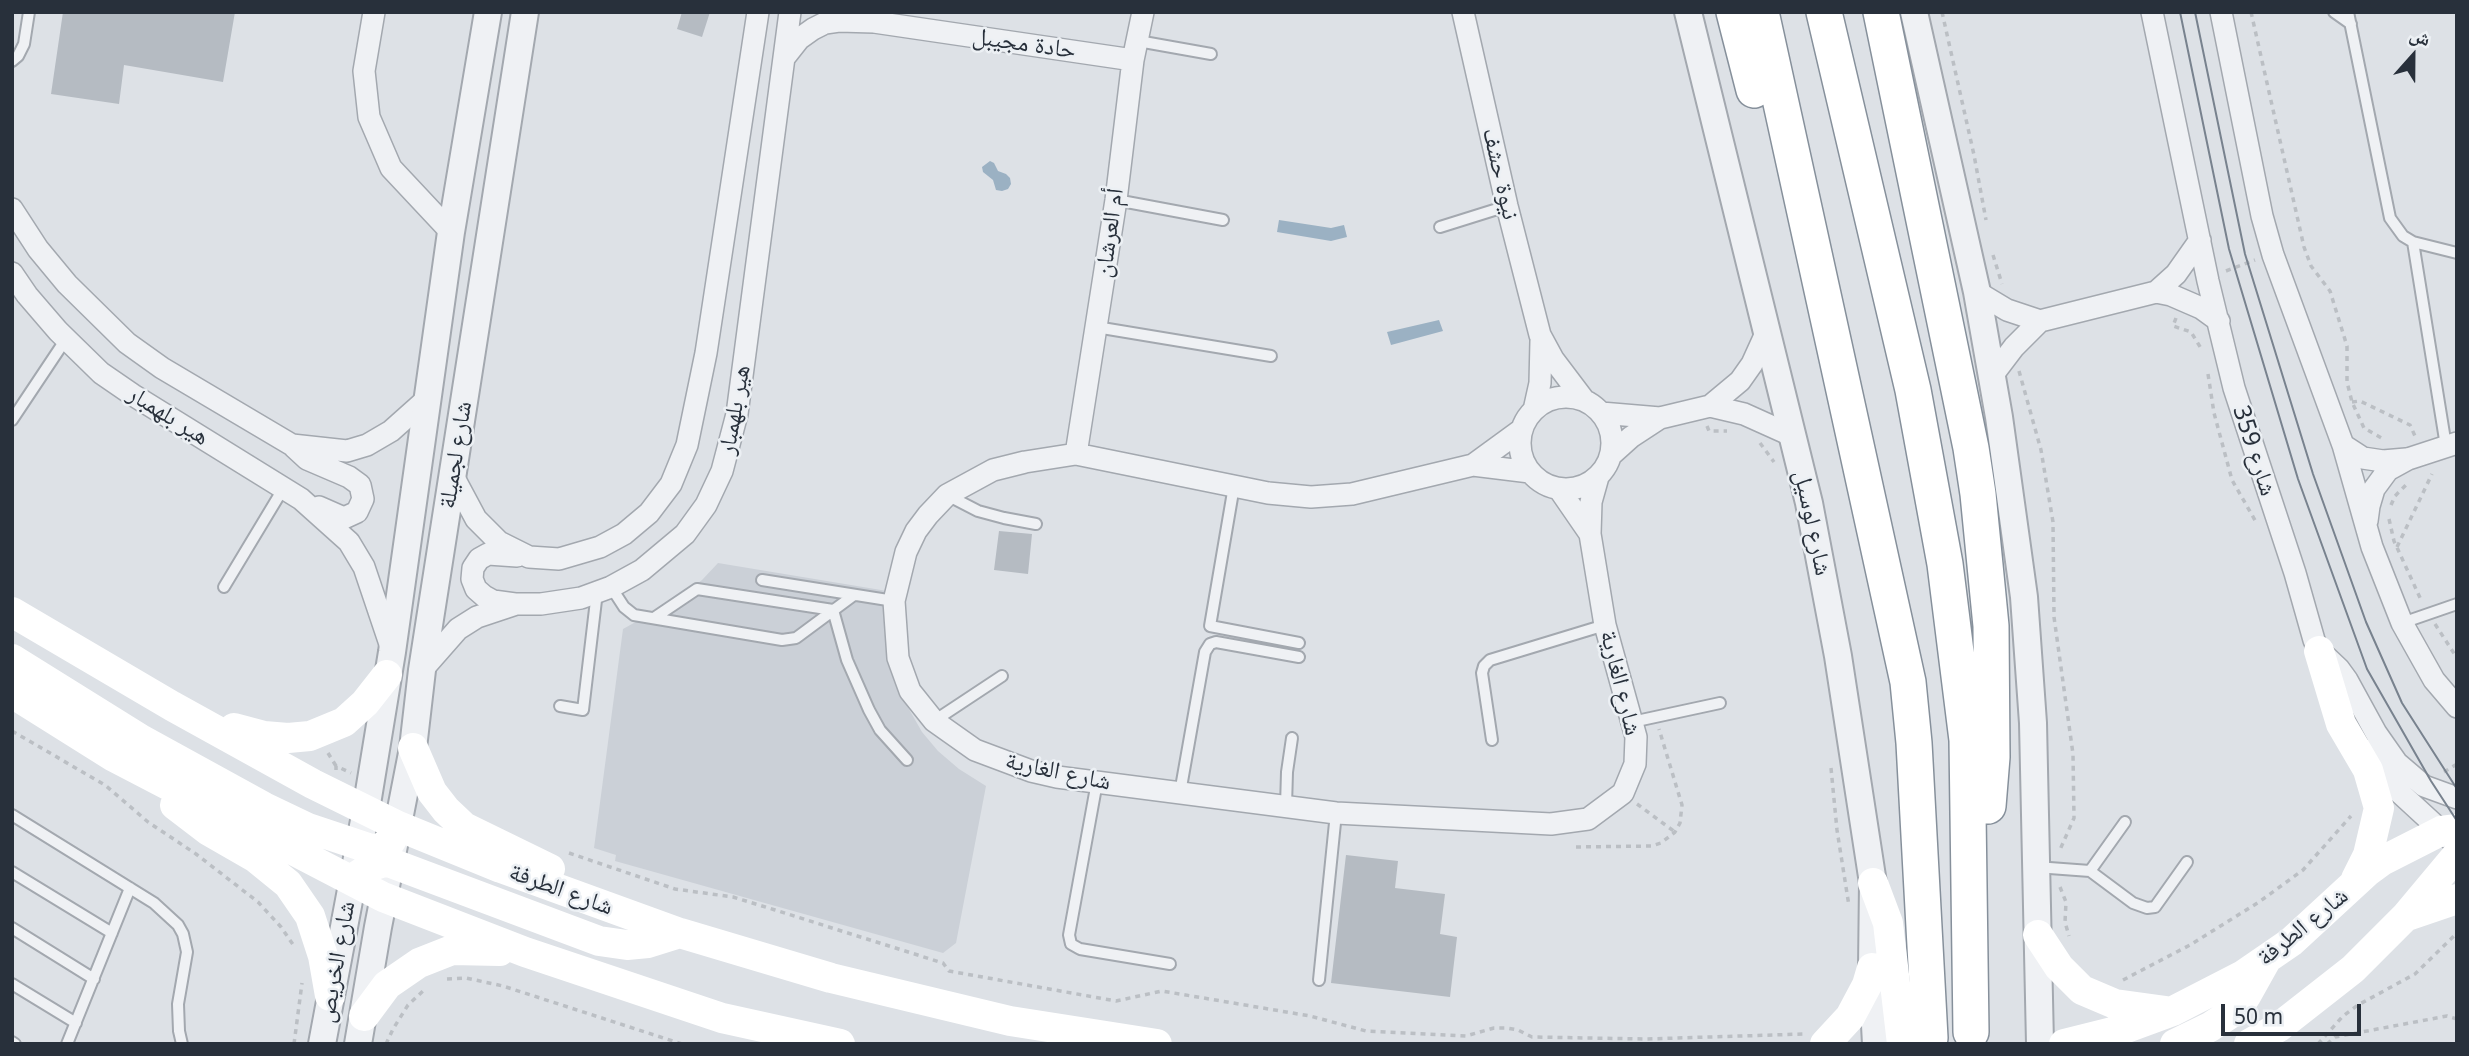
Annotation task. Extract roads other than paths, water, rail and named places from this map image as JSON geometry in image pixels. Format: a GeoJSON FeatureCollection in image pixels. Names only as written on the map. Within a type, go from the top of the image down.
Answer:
{"type":"FeatureCollection","features":[{"type":"Feature","properties":{"kind":"highway"},"geometry":{"type":"LineString","coordinates":[[1734,12],[1817,358],[1884,620],[1908,682]]}},
{"type":"Feature","properties":{"kind":"highway"},"geometry":{"type":"LineString","coordinates":[[1761,12],[1908,682],[1915,756],[1916,1041]]}},
{"type":"Feature","properties":{"kind":"highway"},"geometry":{"type":"LineString","coordinates":[[1824,12],[1913,390],[1945,564],[1967,740],[1971,1032]]}},
{"type":"Feature","properties":{"kind":"highway"},"geometry":{"type":"LineString","coordinates":[[1881,12],[1970,448],[1984,540],[1991,639],[1991,781],[1983,830],[1969,877]]}},
{"type":"Feature","properties":{"kind":"main road","name":"شارع الطرفة"},"geometry":{"type":"LineString","coordinates":[[12,612],[172,706],[366,810],[398,826],[577,896],[680,933],[831,978],[1010,1020],[1157,1044]]}},
{"type":"Feature","properties":{"kind":"main road"},"geometry":{"type":"LineString","coordinates":[[2319,651],[2341,724],[2368,770],[2379,808],[2368,855],[2354,884]]}},
{"type":"Feature","properties":{"kind":"main road"},"geometry":{"type":"LineString","coordinates":[[12,659],[142,740],[308,828],[359,847],[381,848],[391,841],[398,826]]}},
{"type":"Feature","properties":{"kind":"main road"},"geometry":{"type":"LineString","coordinates":[[172,706],[264,736],[310,736],[344,722],[365,704],[390,663]]}},
{"type":"Feature","properties":{"kind":"main road"},"geometry":{"type":"LineString","coordinates":[[12,693],[114,757],[383,897],[525,952],[722,1017],[824,1042]]}},
{"type":"Feature","properties":{"kind":"main road"},"geometry":{"type":"LineString","coordinates":[[412,748],[432,792],[464,827],[555,871],[577,896]]}},
{"type":"Feature","properties":{"kind":"main road"},"geometry":{"type":"LineString","coordinates":[[114,757],[209,831],[256,858],[288,884],[310,916],[323,956],[330,996]]}},
{"type":"Feature","properties":{"kind":"main road"},"geometry":{"type":"LineString","coordinates":[[2249,1044],[2279,1027],[2353,969],[2406,916],[2454,845]]}},
{"type":"Feature","properties":{"kind":"main road","name":"شارع الطرفة"},"geometry":{"type":"LineString","coordinates":[[2064,1044],[2123,1029],[2173,1011],[2243,975],[2291,942],[2382,861],[2454,845]]}},
{"type":"Feature","properties":{"kind":"main road"},"geometry":{"type":"LineString","coordinates":[[352,881],[372,866],[391,863],[600,941],[627,945],[648,943],[680,933]]}},
{"type":"Feature","properties":{"kind":"main road"},"geometry":{"type":"LineString","coordinates":[[1873,883],[1888,923],[1916,1041]]}},
{"type":"Feature","properties":{"kind":"main road"},"geometry":{"type":"LineString","coordinates":[[2406,916],[2457,899]]}},
{"type":"Feature","properties":{"kind":"main road"},"geometry":{"type":"LineString","coordinates":[[2038,934],[2050,955],[2070,980],[2092,996],[2115,1004],[2173,1011]]}},
{"type":"Feature","properties":{"kind":"main road"},"geometry":{"type":"LineString","coordinates":[[361,1030],[387,985],[419,962],[452,950],[525,952]]}},
{"type":"Feature","properties":{"kind":"main road"},"geometry":{"type":"LineString","coordinates":[[2175,1044],[2233,1012],[2246,996],[2267,958]]}},
{"type":"Feature","properties":{"kind":"main road"},"geometry":{"type":"LineString","coordinates":[[1825,1044],[1850,1017],[1872,968]]}},
{"type":"Feature","properties":{"kind":"street"},"geometry":{"type":"LineString","coordinates":[[374,12],[364,71],[369,117],[391,168],[451,232]]}},
{"type":"Feature","properties":{"kind":"street","name":"شارع لجميلة"},"geometry":{"type":"LineString","coordinates":[[352,881],[390,663],[451,232],[488,12]]}},
{"type":"Feature","properties":{"kind":"street","name":"شارع لجميلة"},"geometry":{"type":"LineString","coordinates":[[383,897],[412,748],[525,12]]}},
{"type":"Feature","properties":{"kind":"street","name":"هير بلهمبار"},"geometry":{"type":"LineString","coordinates":[[453,476],[469,508],[499,542],[529,557],[559,559],[600,547],[624,534],[649,513],[671,484],[687,445],[706,353],[758,12]]}},
{"type":"Feature","properties":{"kind":"street","name":"هير بلهمبار"},"geometry":{"type":"LineString","coordinates":[[422,670],[458,629],[477,617],[516,604],[541,604],[581,597],[642,570],[685,534],[706,505],[725,462],[737,414],[790,12]]}},
{"type":"Feature","properties":{"kind":"street","name":"حادة مجيبل"},"geometry":{"type":"LineString","coordinates":[[844,12],[874,22]]}},
{"type":"Feature","properties":{"kind":"street","name":"أم العرشان"},"geometry":{"type":"LineString","coordinates":[[1076,454],[1143,12]]}},
{"type":"Feature","properties":{"kind":"street","name":"نيوة حشف"},"geometry":{"type":"LineString","coordinates":[[1463,12],[1507,206],[1541,335],[1553,359],[1593,407]]}},
{"type":"Feature","properties":{"kind":"street","name":"شارع لوسيل"},"geometry":{"type":"LineString","coordinates":[[1688,12],[1809,503],[1838,656],[1873,883],[1872,968],[1876,1044]]}},
{"type":"Feature","properties":{"kind":"street"},"geometry":{"type":"LineString","coordinates":[[1914,12],[1977,292],[2024,597],[2033,723],[2040,1044]]}},
{"type":"Feature","properties":{"kind":"street","name":"شارع 359"},"geometry":{"type":"LineString","coordinates":[[2152,12],[2208,281],[2238,401],[2319,651],[2364,744],[2400,793],[2454,845]]}},
{"type":"Feature","properties":{"kind":"street"},"geometry":{"type":"LineString","coordinates":[[2221,12],[2251,168],[2273,255],[2343,444],[2367,530],[2402,623],[2434,680],[2457,707]]}},
{"type":"Feature","properties":{"kind":"street","name":"حادة مجيبل"},"geometry":{"type":"LineString","coordinates":[[782,61],[799,39],[825,23],[874,22],[1135,51]]}},
{"type":"Feature","properties":{"kind":"street","name":"هير بلهمبار"},"geometry":{"type":"LineString","coordinates":[[12,209],[66,285],[127,343],[162,368],[292,445],[347,451],[367,445],[391,431],[428,398]]}},
{"type":"Feature","properties":{"kind":"street"},"geometry":{"type":"LineString","coordinates":[[1992,376],[2014,347],[2040,321],[2156,292],[2176,274],[2200,240]]}},
{"type":"Feature","properties":{"kind":"street","name":"هير بلهمبار"},"geometry":{"type":"LineString","coordinates":[[12,273],[27,295],[66,339],[101,373],[292,494],[349,542],[364,567],[390,663]]}},
{"type":"Feature","properties":{"kind":"street"},"geometry":{"type":"LineString","coordinates":[[1977,292],[2007,310],[2040,321]]}},
{"type":"Feature","properties":{"kind":"street"},"geometry":{"type":"LineString","coordinates":[[2156,292],[2182,299],[2219,321]]}},
{"type":"Feature","properties":{"kind":"street"},"geometry":{"type":"LineString","coordinates":[[1660,418],[1593,407],[1574,397],[1552,398],[1534,410],[1521,430],[1522,456],[1530,472],[1548,485],[1559,489],[1573,489],[1587,485],[1598,477],[1611,455],[1660,418],[1710,406],[1740,381],[1752,364],[1767,331]]}},
{"type":"Feature","properties":{"kind":"street","name":"نيوة حشف"},"geometry":{"type":"LineString","coordinates":[[1534,410],[1540,383],[1541,335]]}},
{"type":"Feature","properties":{"kind":"street"},"geometry":{"type":"LineString","coordinates":[[1710,406],[1745,414],[1793,436]]}},
{"type":"Feature","properties":{"kind":"street"},"geometry":{"type":"LineString","coordinates":[[1593,407],[1609,426],[1613,440],[1611,455]]}},
{"type":"Feature","properties":{"kind":"street","name":"شارع الغارية"},"geometry":{"type":"LineString","coordinates":[[1473,465],[1521,430]]}},
{"type":"Feature","properties":{"kind":"street"},"geometry":{"type":"LineString","coordinates":[[2343,444],[2363,458],[2383,461],[2449,438]]}},
{"type":"Feature","properties":{"kind":"street"},"geometry":{"type":"LineString","coordinates":[[292,445],[307,460],[360,485],[363,499],[356,512],[344,518],[292,494]]}},
{"type":"Feature","properties":{"kind":"street","name":"شارع الغارية"},"geometry":{"type":"LineString","coordinates":[[1530,472],[1473,465],[1338,495],[1311,497],[1268,493],[1076,454],[993,470],[947,495],[916,531],[899,575],[894,601],[898,658],[911,691],[934,721],[975,750],[1003,762],[1057,777],[1336,813],[1551,824],[1588,819],[1623,793],[1635,764],[1636,737],[1605,625],[1590,534],[1591,502],[1598,477]]}},
{"type":"Feature","properties":{"kind":"street"},"geometry":{"type":"LineString","coordinates":[[2367,530],[2368,506],[2374,489],[2388,470],[2407,454]]}},
{"type":"Feature","properties":{"kind":"street","name":"شارع الغارية"},"geometry":{"type":"LineString","coordinates":[[1559,489],[1590,534]]}},
{"type":"Feature","properties":{"kind":"street"},"geometry":{"type":"LineString","coordinates":[[516,604],[493,601],[484,596],[476,589],[472,579],[473,568],[479,559],[488,554],[529,557]]}},
{"type":"Feature","properties":{"kind":"street"},"geometry":{"type":"LineString","coordinates":[[2319,651],[2347,680],[2376,733],[2397,763],[2424,786],[2457,798]]}},
{"type":"Feature","properties":{"kind":"street","name":"شارع الخريص"},"geometry":{"type":"LineString","coordinates":[[322,1044],[352,881]]}},
{"type":"Feature","properties":{"kind":"street","name":"شارع الخريص"},"geometry":{"type":"LineString","coordinates":[[361,1030],[383,897]]}},
{"type":"Feature","properties":{"kind":"lane"},"geometry":{"type":"LineString","coordinates":[[12,61],[18,57],[24,44],[29,12]]}},
{"type":"Feature","properties":{"kind":"lane"},"geometry":{"type":"LineString","coordinates":[[2334,12],[2351,24]]}},
{"type":"Feature","properties":{"kind":"lane"},"geometry":{"type":"LineString","coordinates":[[2348,12],[2390,218],[2403,236],[2413,242],[2457,253]]}},
{"type":"Feature","properties":{"kind":"lane"},"geometry":{"type":"LineString","coordinates":[[1135,51],[1211,54]]}},
{"type":"Feature","properties":{"kind":"lane"},"geometry":{"type":"LineString","coordinates":[[1116,200],[1223,219]]}},
{"type":"Feature","properties":{"kind":"lane"},"geometry":{"type":"LineString","coordinates":[[1440,227],[1507,206]]}},
{"type":"Feature","properties":{"kind":"lane"},"geometry":{"type":"LineString","coordinates":[[2413,242],[2449,438]]}},
{"type":"Feature","properties":{"kind":"lane"},"geometry":{"type":"LineString","coordinates":[[1096,327],[1270,356]]}},
{"type":"Feature","properties":{"kind":"lane"},"geometry":{"type":"LineString","coordinates":[[12,420],[66,339]]}},
{"type":"Feature","properties":{"kind":"lane"},"geometry":{"type":"LineString","coordinates":[[1234,486],[1210,626],[1299,643]]}},
{"type":"Feature","properties":{"kind":"lane"},"geometry":{"type":"LineString","coordinates":[[224,587],[292,494]]}},
{"type":"Feature","properties":{"kind":"lane"},"geometry":{"type":"LineString","coordinates":[[947,495],[1004,519],[1035,524]]}},
{"type":"Feature","properties":{"kind":"lane"},"geometry":{"type":"LineString","coordinates":[[762,580],[894,601]]}},
{"type":"Feature","properties":{"kind":"lane"},"geometry":{"type":"LineString","coordinates":[[604,589],[631,614],[789,640],[796,638],[854,595]]}},
{"type":"Feature","properties":{"kind":"lane"},"geometry":{"type":"LineString","coordinates":[[560,706],[583,710],[604,589]]}},
{"type":"Feature","properties":{"kind":"lane"},"geometry":{"type":"LineString","coordinates":[[654,618],[697,589],[833,610]]}},
{"type":"Feature","properties":{"kind":"lane"},"geometry":{"type":"LineString","coordinates":[[2402,623],[2457,604]]}},
{"type":"Feature","properties":{"kind":"lane"},"geometry":{"type":"LineString","coordinates":[[833,610],[847,660],[869,710],[880,730],[907,760]]}},
{"type":"Feature","properties":{"kind":"lane"},"geometry":{"type":"LineString","coordinates":[[1492,740],[1482,673],[1484,666],[1490,660],[1605,625]]}},
{"type":"Feature","properties":{"kind":"lane"},"geometry":{"type":"LineString","coordinates":[[1180,793],[1205,652],[1210,644],[1216,642],[1299,657]]}},
{"type":"Feature","properties":{"kind":"lane"},"geometry":{"type":"LineString","coordinates":[[934,721],[1002,676]]}},
{"type":"Feature","properties":{"kind":"lane"},"geometry":{"type":"LineString","coordinates":[[1632,722],[1720,703]]}},
{"type":"Feature","properties":{"kind":"lane"},"geometry":{"type":"LineString","coordinates":[[1286,806],[1292,738]]}},
{"type":"Feature","properties":{"kind":"lane"},"geometry":{"type":"LineString","coordinates":[[1097,782],[1069,935],[1071,944],[1080,948],[1170,964]]}},
{"type":"Feature","properties":{"kind":"lane"},"geometry":{"type":"LineString","coordinates":[[1318,980],[1336,813]]}},
{"type":"Feature","properties":{"kind":"lane"},"geometry":{"type":"LineString","coordinates":[[12,815],[172,916],[183,934],[187,952],[177,1017],[182,1044]]}},
{"type":"Feature","properties":{"kind":"lane"},"geometry":{"type":"LineString","coordinates":[[2091,871],[2126,822]]}},
{"type":"Feature","properties":{"kind":"lane"},"geometry":{"type":"LineString","coordinates":[[2036,867],[2091,871],[2133,903],[2147,908],[2160,903],[2187,862]]}},
{"type":"Feature","properties":{"kind":"lane"},"geometry":{"type":"LineString","coordinates":[[12,872],[112,933]]}},
{"type":"Feature","properties":{"kind":"lane"},"geometry":{"type":"LineString","coordinates":[[68,1044],[130,888]]}},
{"type":"Feature","properties":{"kind":"lane"},"geometry":{"type":"LineString","coordinates":[[12,928],[93,979]]}},
{"type":"Feature","properties":{"kind":"lane"},"geometry":{"type":"LineString","coordinates":[[12,984],[76,1023]]}},
{"type":"Feature","properties":{"kind":"water"},"geometry":{"type":"Polygon","coordinates":[[[990,161],[998,171],[1010,178],[1008,189],[996,190],[993,180],[983,172],[982,167],[990,161]]]}},
{"type":"Feature","properties":{"kind":"water"},"geometry":{"type":"Polygon","coordinates":[[[1279,220],[1331,228],[1344,225],[1347,237],[1331,241],[1277,232],[1279,220]]]}},
{"type":"Feature","properties":{"kind":"water"},"geometry":{"type":"Polygon","coordinates":[[[1439,320],[1443,331],[1391,345],[1387,332],[1439,320]]]}},
{"type":"Feature","properties":{"kind":"tram line"},"geometry":{"type":"LineString","coordinates":[[2180,12],[2229,249],[2298,479],[2367,669],[2457,821]]}},
{"type":"Feature","properties":{"kind":"tram line"},"geometry":{"type":"LineString","coordinates":[[2195,12],[2245,254],[2313,474],[2366,622],[2402,703],[2457,789]]}}]}
